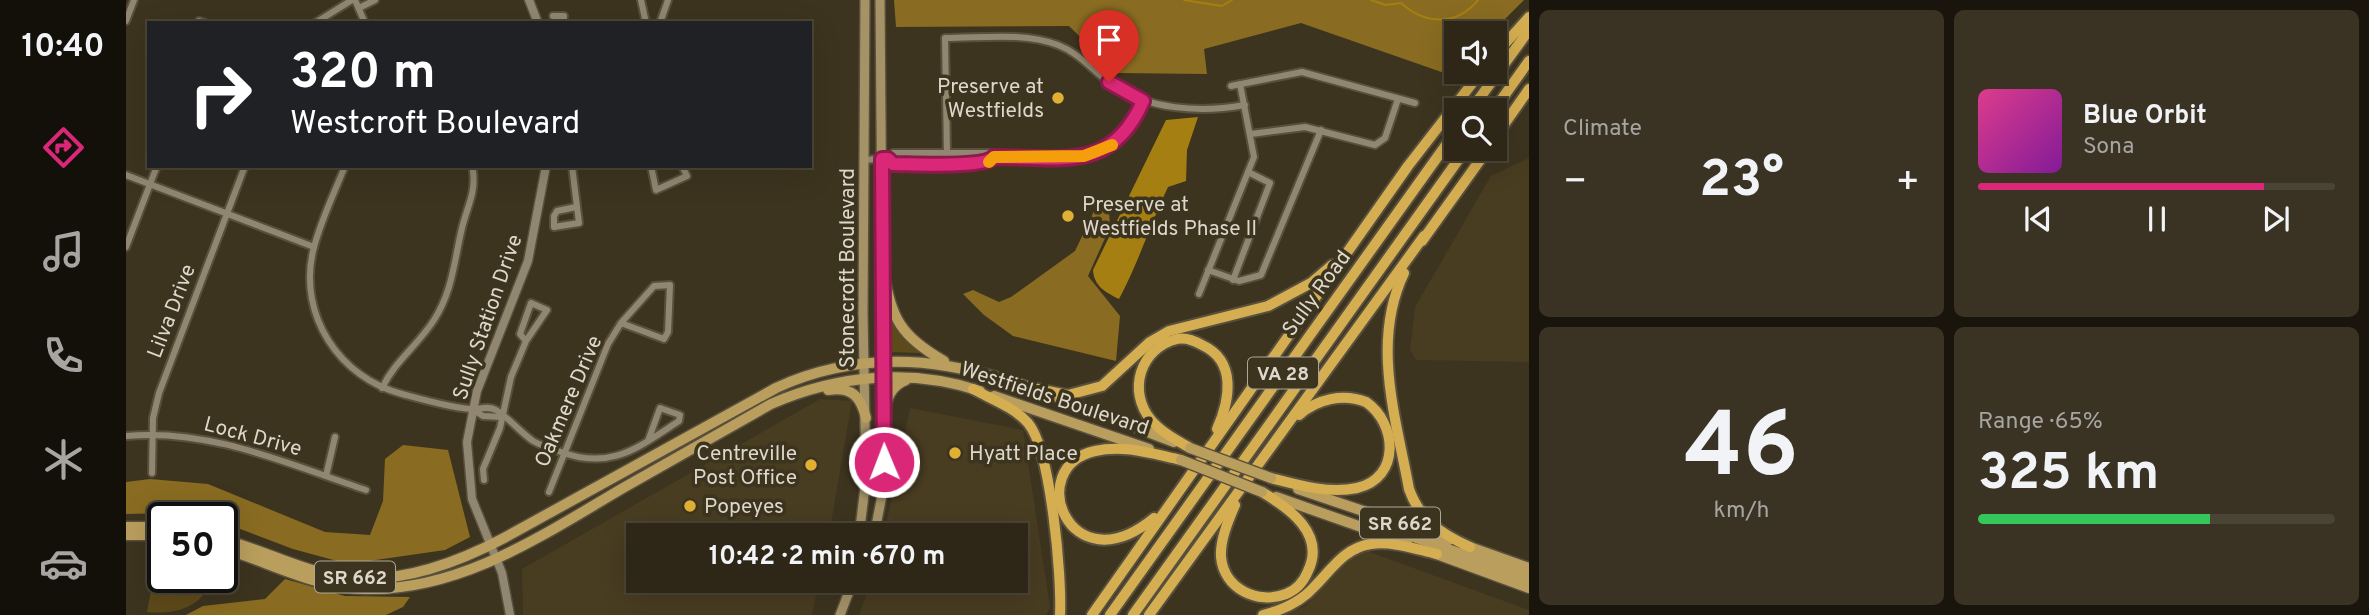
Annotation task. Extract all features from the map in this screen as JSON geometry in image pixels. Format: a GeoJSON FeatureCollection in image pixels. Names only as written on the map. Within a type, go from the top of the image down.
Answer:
{"type":"FeatureCollection","features":[{"type":"Feature","properties":{"kind":"highway"},"geometry":{"type":"LineString","coordinates":[[1507,42],[1529,18]]}},
{"type":"Feature","properties":{"kind":"highway"},"geometry":{"type":"LineString","coordinates":[[1480,98],[1529,30]]}},
{"type":"Feature","properties":{"kind":"highway"},"geometry":{"type":"LineString","coordinates":[[1503,98],[1529,61]]}},
{"type":"Feature","properties":{"kind":"highway"},"geometry":{"type":"LineString","coordinates":[[1092,615],[1354,243],[1472,84]]}},
{"type":"Feature","properties":{"kind":"highway"},"geometry":{"type":"LineString","coordinates":[[1507,120],[1529,89]]}},
{"type":"Feature","properties":{"kind":"highway","name":"Sully Road"},"geometry":{"type":"LineString","coordinates":[[1110,615],[1444,148]]}},
{"type":"Feature","properties":{"kind":"highway","name":"Sully Road"},"geometry":{"type":"LineString","coordinates":[[1133,615],[1457,161]]}},
{"type":"Feature","properties":{"kind":"highway"},"geometry":{"type":"LineString","coordinates":[[1149,615],[1479,161]]}},
{"type":"Feature","properties":{"kind":"highway"},"geometry":{"type":"LineString","coordinates":[[1424,236],[1392,301],[1387,351],[1389,377],[1413,502],[1434,527],[1470,547]]}},
{"type":"Feature","properties":{"kind":"highway"},"geometry":{"type":"LineString","coordinates":[[1022,386],[1068,395],[1102,386],[1150,342],[1169,331],[1268,306],[1290,296],[1322,274],[1354,243]]}},
{"type":"Feature","properties":{"kind":"highway"},"geometry":{"type":"LineString","coordinates":[[1190,448],[1167,434],[1151,419],[1139,394],[1138,382],[1146,360],[1176,340],[1185,339],[1209,348],[1220,359],[1228,374],[1229,386],[1223,410],[1210,445]]}},
{"type":"Feature","properties":{"kind":"highway"},"geometry":{"type":"LineString","coordinates":[[973,389],[1024,419],[1038,440],[1060,571],[1060,615]]}},
{"type":"Feature","properties":{"kind":"highway"},"geometry":{"type":"LineString","coordinates":[[1270,478],[1309,488],[1358,488],[1378,476],[1387,461],[1390,448],[1386,424],[1379,412],[1366,402],[1351,397],[1335,398],[1309,408],[1280,435]]}},
{"type":"Feature","properties":{"kind":"highway"},"geometry":{"type":"LineString","coordinates":[[1177,492],[1139,530],[1113,540],[1100,540],[1087,537],[1067,520],[1060,504],[1059,489],[1063,475],[1072,463],[1095,451],[1124,449],[1181,460]]}},
{"type":"Feature","properties":{"kind":"highway"},"geometry":{"type":"LineString","coordinates":[[1246,482],[1224,536],[1223,564],[1238,588],[1256,597],[1268,598],[1287,594],[1299,586],[1309,570],[1313,551],[1311,537],[1298,517],[1262,492]]}},
{"type":"Feature","properties":{"kind":"highway"},"geometry":{"type":"LineString","coordinates":[[1263,615],[1296,602],[1341,558],[1356,548],[1387,544],[1437,554]]}},
{"type":"Feature","properties":{"kind":"main road","name":"Stonecroft Boulevard"},"geometry":{"type":"LineString","coordinates":[[862,523],[866,503],[865,0]]}},
{"type":"Feature","properties":{"kind":"main road","name":"Stonecroft Boulevard"},"geometry":{"type":"LineString","coordinates":[[877,523],[884,485],[885,159],[880,0]]}},
{"type":"Feature","properties":{"kind":"main road"},"geometry":{"type":"LineString","coordinates":[[883,270],[890,307],[901,327],[915,344],[950,365]]}},
{"type":"Feature","properties":{"kind":"main road","name":"Westfields Boulevard"},"geometry":{"type":"LineString","coordinates":[[238,544],[335,576],[363,577],[435,569],[489,546],[776,388],[817,372],[864,362],[883,361],[950,365],[1022,386],[1270,478],[1529,568]]}},
{"type":"Feature","properties":{"kind":"main road","name":"Westfields Boulevard"},"geometry":{"type":"LineString","coordinates":[[238,554],[308,578],[363,589],[421,585],[496,559],[787,397],[819,386],[884,377],[914,378],[973,389],[1181,460],[1529,588]]}},
{"type":"Feature","properties":{"kind":"main road"},"geometry":{"type":"LineString","coordinates":[[883,415],[893,388],[914,378]]}},
{"type":"Feature","properties":{"kind":"main road"},"geometry":{"type":"LineString","coordinates":[[787,397],[796,399],[835,389],[848,390],[860,398],[866,418]]}},
{"type":"Feature","properties":{"kind":"main road"},"geometry":{"type":"LineString","coordinates":[[126,527],[147,527]]}},
{"type":"Feature","properties":{"kind":"main road"},"geometry":{"type":"LineString","coordinates":[[1375,532],[1397,531],[1529,578]]}},
{"type":"Feature","properties":{"kind":"main road"},"geometry":{"type":"LineString","coordinates":[[126,535],[147,535]]}},
{"type":"Feature","properties":{"kind":"main road"},"geometry":{"type":"LineString","coordinates":[[840,615],[848,593]]}},
{"type":"Feature","properties":{"kind":"street"},"geometry":{"type":"LineString","coordinates":[[126,21],[134,0]]}},
{"type":"Feature","properties":{"kind":"street"},"geometry":{"type":"LineString","coordinates":[[318,21],[353,0],[364,21]]}},
{"type":"Feature","properties":{"kind":"street"},"geometry":{"type":"LineString","coordinates":[[359,8],[375,0]]}},
{"type":"Feature","properties":{"kind":"street"},"geometry":{"type":"LineString","coordinates":[[529,0],[537,21]]}},
{"type":"Feature","properties":{"kind":"street"},"geometry":{"type":"LineString","coordinates":[[641,0],[646,21]]}},
{"type":"Feature","properties":{"kind":"street"},"geometry":{"type":"LineString","coordinates":[[661,21],[668,0]]}},
{"type":"Feature","properties":{"kind":"street"},"geometry":{"type":"LineString","coordinates":[[553,16],[564,16],[564,21]]}},
{"type":"Feature","properties":{"kind":"street"},"geometry":{"type":"LineString","coordinates":[[947,153],[945,38],[1020,37],[1050,42],[1072,52],[1109,82],[1143,101],[1210,108],[1245,105]]}},
{"type":"Feature","properties":{"kind":"street"},"geometry":{"type":"LineString","coordinates":[[1231,86],[1306,72],[1415,103]]}},
{"type":"Feature","properties":{"kind":"street"},"geometry":{"type":"LineString","coordinates":[[1199,294],[1254,158],[1240,84]]}},
{"type":"Feature","properties":{"kind":"street"},"geometry":{"type":"LineString","coordinates":[[1251,134],[1283,128],[1321,130],[1376,145],[1381,143],[1398,99]]}},
{"type":"Feature","properties":{"kind":"street"},"geometry":{"type":"LineString","coordinates":[[885,159],[893,164],[987,162],[994,157],[1084,156],[1098,152],[1127,133],[1143,101]]}},
{"type":"Feature","properties":{"kind":"street"},"geometry":{"type":"LineString","coordinates":[[1208,270],[1233,279],[1257,278],[1265,269],[1321,130]]}},
{"type":"Feature","properties":{"kind":"street"},"geometry":{"type":"LineString","coordinates":[[864,160],[885,159],[893,153],[989,153],[994,157]]}},
{"type":"Feature","properties":{"kind":"street"},"geometry":{"type":"LineString","coordinates":[[126,247],[156,168]]}},
{"type":"Feature","properties":{"kind":"street","name":"Lilva Drive"},"geometry":{"type":"LineString","coordinates":[[152,473],[151,435],[159,393],[244,168]]}},
{"type":"Feature","properties":{"kind":"street"},"geometry":{"type":"LineString","coordinates":[[344,168],[314,247],[311,290],[323,332],[347,365],[382,388],[472,409],[496,410],[535,442],[585,460],[613,458],[648,441],[679,421],[680,415],[660,408],[648,441]]}},
{"type":"Feature","properties":{"kind":"street","name":"Sully Station Drive"},"geometry":{"type":"LineString","coordinates":[[510,615],[506,585],[479,522],[469,481],[467,442],[472,409],[528,261],[546,168]]}},
{"type":"Feature","properties":{"kind":"street"},"geometry":{"type":"LineString","coordinates":[[572,168],[579,223],[554,227],[557,211],[576,208]]}},
{"type":"Feature","properties":{"kind":"street"},"geometry":{"type":"LineString","coordinates":[[653,168],[656,190],[687,176],[683,168]]}},
{"type":"Feature","properties":{"kind":"street"},"geometry":{"type":"LineString","coordinates":[[382,388],[400,358],[433,322],[450,289],[462,227],[474,191],[473,171]]}},
{"type":"Feature","properties":{"kind":"street"},"geometry":{"type":"LineString","coordinates":[[1233,279],[1270,183],[1248,172]]}},
{"type":"Feature","properties":{"kind":"street"},"geometry":{"type":"LineString","coordinates":[[126,175],[314,247]]}},
{"type":"Feature","properties":{"kind":"street","name":"Oakmere Drive"},"geometry":{"type":"LineString","coordinates":[[549,492],[580,421],[608,344],[621,323],[654,286],[670,285],[668,332],[664,340],[621,323]]}},
{"type":"Feature","properties":{"kind":"street"},"geometry":{"type":"LineString","coordinates":[[484,480],[483,469],[502,417],[511,377],[526,341],[547,310],[531,303],[520,334],[526,341]]}},
{"type":"Feature","properties":{"kind":"street","name":"Lock Drive"},"geometry":{"type":"LineString","coordinates":[[126,436],[151,435],[224,443],[366,490]]}},
{"type":"Feature","properties":{"kind":"street"},"geometry":{"type":"LineString","coordinates":[[326,476],[335,437]]}},
{"type":"Feature","properties":{"kind":"shaded area"},"geometry":{"type":"Polygon","coordinates":[[[894,0],[1524,0],[1503,21],[1444,21],[1444,73],[1301,23],[1204,49],[1207,74],[1117,73],[1069,26],[896,27],[894,0]]]}},
{"type":"Feature","properties":{"kind":"shaded area"},"geometry":{"type":"Polygon","coordinates":[[[1198,117],[1187,150],[1186,181],[1168,187],[1119,299],[1098,284],[1093,270],[1166,120],[1198,117]]]}},
{"type":"Feature","properties":{"kind":"shaded area"},"geometry":{"type":"Polygon","coordinates":[[[1529,158],[1529,362],[1416,360],[1410,350],[1415,307],[1491,176],[1529,158]]]}},
{"type":"Feature","properties":{"kind":"shaded area"},"geometry":{"type":"Polygon","coordinates":[[[1103,207],[1109,211],[1110,227],[1088,276],[1120,316],[1116,361],[1013,336],[984,315],[963,294],[973,290],[999,302],[1011,297],[1075,251],[1095,209],[1103,207]]]}},
{"type":"Feature","properties":{"kind":"shaded area"},"geometry":{"type":"Polygon","coordinates":[[[886,306],[900,333],[921,353],[887,352],[886,306]]]}},
{"type":"Feature","properties":{"kind":"shaded area"},"geometry":{"type":"Polygon","coordinates":[[[820,399],[852,401],[831,523],[626,523],[626,593],[817,593],[812,615],[523,615],[522,569],[820,399]]]}},
{"type":"Feature","properties":{"kind":"shaded area"},"geometry":{"type":"Polygon","coordinates":[[[910,408],[1023,430],[1050,607],[1046,615],[859,615],[867,593],[1028,593],[1028,523],[886,523],[910,408]]]}},
{"type":"Feature","properties":{"kind":"shaded area"},"geometry":{"type":"Polygon","coordinates":[[[403,445],[448,450],[470,537],[445,550],[348,564],[293,549],[238,528],[238,502],[147,502],[147,513],[126,514],[126,482],[150,479],[208,484],[325,532],[370,535],[383,501],[385,459],[403,445]]]}},
{"type":"Feature","properties":{"kind":"shaded area"},"geometry":{"type":"Polygon","coordinates":[[[1367,551],[1529,610],[1529,615],[1283,615],[1306,606],[1341,565],[1367,551]]]}},
{"type":"Feature","properties":{"kind":"shaded area"},"geometry":{"type":"Polygon","coordinates":[[[285,579],[345,596],[410,597],[403,607],[386,615],[186,615],[203,606],[265,599],[285,579]]]}},
{"type":"Feature","properties":{"kind":"shaded area"},"geometry":{"type":"Polygon","coordinates":[[[151,593],[205,593],[195,602],[178,610],[147,612],[151,593]]]}},
{"type":"Feature","properties":{"kind":"waterway"},"geometry":{"type":"LineString","coordinates":[[1184,0],[1222,6],[1232,0]]}},
{"type":"Feature","properties":{"kind":"waterway"},"geometry":{"type":"LineString","coordinates":[[1371,0],[1386,5],[1401,3],[1420,15],[1440,20],[1460,15],[1478,0]]}},
{"type":"Feature","properties":{"kind":"slow traffic"},"geometry":{"type":"LineString","coordinates":[[989,162],[994,157],[1084,156],[1112,145]]}},
{"type":"Feature","properties":{"kind":"place","name":"Preserve at Westfields"},"geometry":{"type":"Point","coordinates":[1058,98]}},
{"type":"Feature","properties":{"kind":"place","name":"Preserve at Westfields Phase II"},"geometry":{"type":"Point","coordinates":[1068,216]}},
{"type":"Feature","properties":{"kind":"place","name":"Hyatt Place"},"geometry":{"type":"Point","coordinates":[955,453]}},
{"type":"Feature","properties":{"kind":"place","name":"Centreville Post Office"},"geometry":{"type":"Point","coordinates":[811,465]}},
{"type":"Feature","properties":{"kind":"place","name":"Popeyes"},"geometry":{"type":"Point","coordinates":[690,506]}},
{"type":"Feature","properties":{"kind":"route"},"geometry":{"type":"LineString","coordinates":[[884,462],[882,159],[888,159],[893,164],[987,162],[994,157],[1091,155],[1111,146],[1127,133],[1143,101],[1109,82]]}}]}
